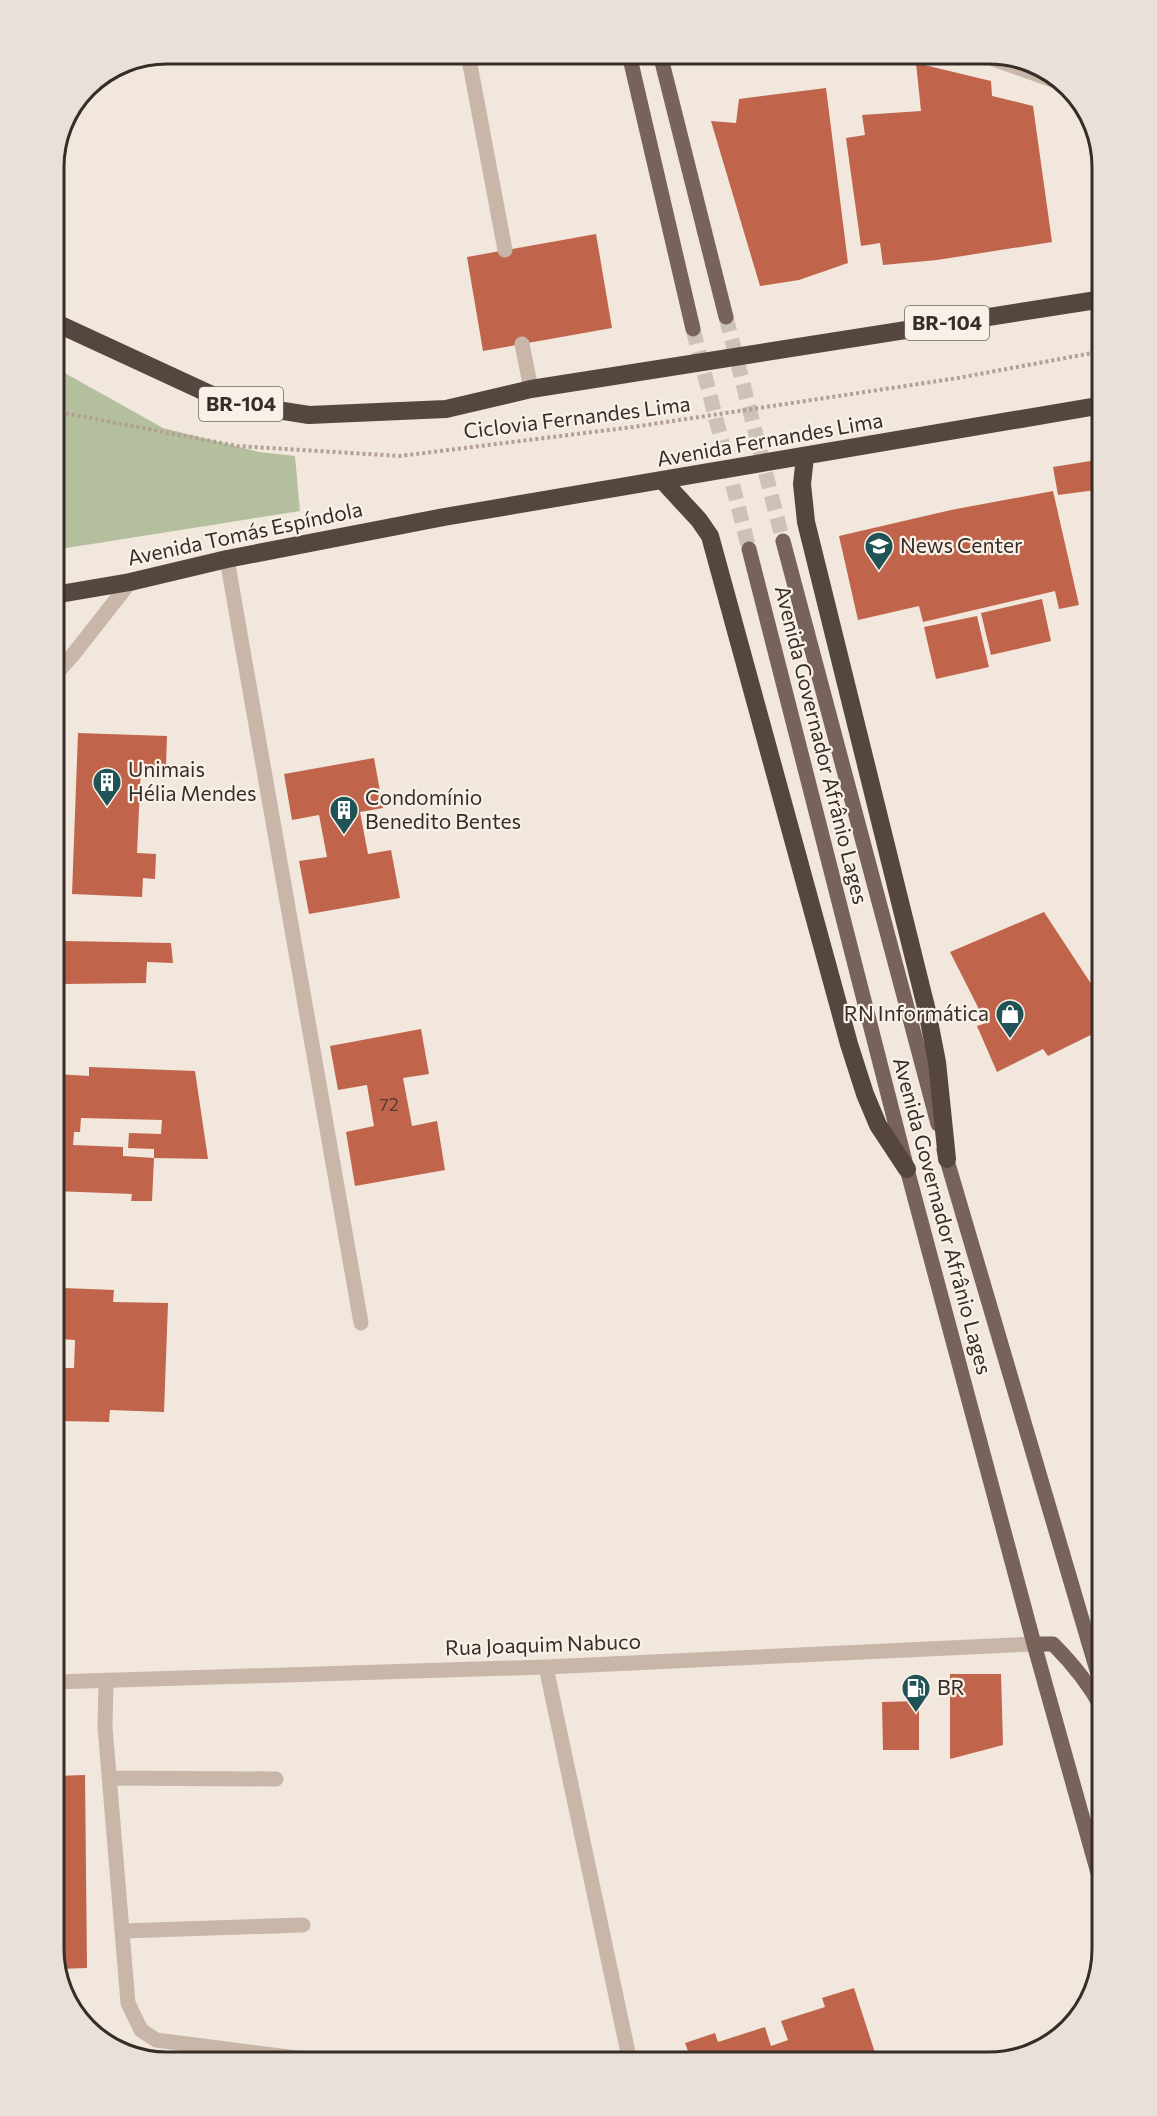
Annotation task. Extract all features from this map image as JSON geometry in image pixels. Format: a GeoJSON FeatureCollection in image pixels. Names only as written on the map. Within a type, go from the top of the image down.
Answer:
{"type":"FeatureCollection","features":[{"type":"Feature","properties":{"kind":"highway","name":"BR-104"},"geometry":{"type":"LineString","coordinates":[[65,327],[227,402],[309,415],[446,409],[531,389],[1092,301]]}},
{"type":"Feature","properties":{"kind":"highway","name":"Avenida Fernandes Lima"},"geometry":{"type":"LineString","coordinates":[[444,517],[1092,407]]}},
{"type":"Feature","properties":{"kind":"highway"},"geometry":{"type":"LineString","coordinates":[[805,457],[802,484],[806,522],[927,1011],[937,1062],[947,1159]]}},
{"type":"Feature","properties":{"kind":"highway"},"geometry":{"type":"LineString","coordinates":[[663,481],[699,520],[710,536],[858,1074],[878,1125],[907,1169]]}},
{"type":"Feature","properties":{"kind":"highway","name":"Avenida Tomás Espíndola"},"geometry":{"type":"LineString","coordinates":[[65,593],[130,582],[227,559],[444,517]]}},
{"type":"Feature","properties":{"kind":"main road"},"geometry":{"type":"LineString","coordinates":[[631,65],[693,329]]}},
{"type":"Feature","properties":{"kind":"main road"},"geometry":{"type":"LineString","coordinates":[[663,65],[726,317]]}},
{"type":"Feature","properties":{"kind":"main road","name":"Avenida Governador Afrânio Lages"},"geometry":{"type":"LineString","coordinates":[[783,541],[947,1159],[1092,1627]]}},
{"type":"Feature","properties":{"kind":"main road","name":"Avenida Governador Afrânio Lages"},"geometry":{"type":"LineString","coordinates":[[750,549],[907,1169],[1092,1852]]}},
{"type":"Feature","properties":{"kind":"main road"},"geometry":{"type":"LineString","coordinates":[[1034,1644],[1053,1644],[1069,1659],[1092,1692]]}},
{"type":"Feature","properties":{"kind":"street"},"geometry":{"type":"LineString","coordinates":[[470,64],[505,250]]}},
{"type":"Feature","properties":{"kind":"street"},"geometry":{"type":"LineString","coordinates":[[522,344],[531,389]]}},
{"type":"Feature","properties":{"kind":"street"},"geometry":{"type":"LineString","coordinates":[[227,559],[361,1323]]}},
{"type":"Feature","properties":{"kind":"street"},"geometry":{"type":"LineString","coordinates":[[65,664],[130,582]]}},
{"type":"Feature","properties":{"kind":"street","name":"Rua Joaquim Nabuco"},"geometry":{"type":"LineString","coordinates":[[64,1682],[546,1667],[1034,1644]]}},
{"type":"Feature","properties":{"kind":"street"},"geometry":{"type":"LineString","coordinates":[[546,1667],[628,2052]]}},
{"type":"Feature","properties":{"kind":"street"},"geometry":{"type":"LineString","coordinates":[[106,1680],[105,1727],[128,2003],[141,2030],[156,2040],[243,2051]]}},
{"type":"Feature","properties":{"kind":"street"},"geometry":{"type":"LineString","coordinates":[[110,1778],[276,1779]]}},
{"type":"Feature","properties":{"kind":"street"},"geometry":{"type":"LineString","coordinates":[[122,1932],[303,1925]]}},
{"type":"Feature","properties":{"kind":"path","name":"Ciclovia Fernandes Lima"},"geometry":{"type":"LineString","coordinates":[[65,413],[237,446],[400,456],[633,427],[958,378],[1092,353]]}},
{"type":"Feature","properties":{"kind":"green space"},"geometry":{"type":"Polygon","coordinates":[[[65,373],[163,428],[259,452],[295,456],[300,511],[65,548],[65,373]]]}},
{"type":"Feature","properties":{"kind":"building"},"geometry":{"type":"Polygon","coordinates":[[[916,65],[991,81],[992,96],[1033,106],[1052,242],[937,260],[883,265],[880,243],[861,246],[846,138],[865,135],[862,115],[921,111],[916,65]]]}},
{"type":"Feature","properties":{"kind":"building"},"geometry":{"type":"Polygon","coordinates":[[[826,88],[848,263],[799,280],[760,286],[711,121],[736,123],[739,99],[826,88]]]}},
{"type":"Feature","properties":{"kind":"building"},"geometry":{"type":"Polygon","coordinates":[[[596,234],[612,328],[483,351],[467,257],[596,234]]]}},
{"type":"Feature","properties":{"kind":"building"},"geometry":{"type":"Polygon","coordinates":[[[1092,461],[1092,490],[1058,495],[1053,467],[1092,461]]]}},
{"type":"Feature","properties":{"kind":"building"},"geometry":{"type":"Polygon","coordinates":[[[1053,491],[1079,605],[1059,609],[1055,591],[923,622],[919,606],[858,620],[839,536],[951,510],[1053,491]]]}},
{"type":"Feature","properties":{"kind":"building"},"geometry":{"type":"Polygon","coordinates":[[[1042,599],[1051,641],[991,655],[981,613],[1042,599]]]}},
{"type":"Feature","properties":{"kind":"building"},"geometry":{"type":"Polygon","coordinates":[[[977,616],[989,667],[936,679],[924,627],[977,616]]]}},
{"type":"Feature","properties":{"kind":"building","name":"Unimais Hélia Mendes"},"geometry":{"type":"Polygon","coordinates":[[[78,733],[167,736],[166,766],[141,765],[137,853],[156,854],[155,879],[143,878],[142,897],[72,894],[78,733]]]}},
{"type":"Feature","properties":{"kind":"building","name":"Condomínio Benedito Bentes"},"geometry":{"type":"Polygon","coordinates":[[[374,758],[383,808],[360,812],[368,854],[391,850],[400,898],[309,914],[299,861],[327,857],[319,815],[292,820],[284,774],[374,758]]]}},
{"type":"Feature","properties":{"kind":"building"},"geometry":{"type":"Polygon","coordinates":[[[1044,912],[1092,985],[1092,1034],[1048,1056],[1043,1049],[997,1072],[977,1026],[986,1023],[950,952],[1044,912]]]}},
{"type":"Feature","properties":{"kind":"building"},"geometry":{"type":"Polygon","coordinates":[[[65,941],[171,943],[173,963],[147,962],[146,983],[65,984],[65,941]]]}},
{"type":"Feature","properties":{"kind":"building"},"geometry":{"type":"Polygon","coordinates":[[[421,1029],[429,1074],[403,1078],[412,1126],[437,1121],[445,1170],[355,1186],[346,1132],[374,1126],[367,1085],[338,1090],[330,1046],[421,1029]]]}},
{"type":"Feature","properties":{"kind":"building"},"geometry":{"type":"Polygon","coordinates":[[[89,1067],[195,1071],[208,1159],[154,1158],[152,1201],[131,1201],[132,1194],[64,1191],[64,1075],[89,1076],[89,1067]],[[81,1118],[80,1132],[74,1132],[73,1145],[123,1147],[123,1156],[154,1158],[154,1149],[128,1148],[129,1133],[161,1134],[162,1120],[81,1118]]]}},
{"type":"Feature","properties":{"kind":"building"},"geometry":{"type":"Polygon","coordinates":[[[64,1288],[114,1290],[113,1302],[168,1303],[164,1412],[110,1410],[109,1422],[64,1421],[64,1368],[74,1368],[75,1340],[64,1339],[64,1288]]]}},
{"type":"Feature","properties":{"kind":"building"},"geometry":{"type":"Polygon","coordinates":[[[950,1674],[1001,1674],[1003,1745],[950,1759],[950,1674]]]}},
{"type":"Feature","properties":{"kind":"building"},"geometry":{"type":"Polygon","coordinates":[[[919,1701],[919,1750],[883,1750],[882,1702],[919,1701]]]}},
{"type":"Feature","properties":{"kind":"building"},"geometry":{"type":"Polygon","coordinates":[[[85,1775],[87,1968],[66,1969],[64,1776],[85,1775]]]}},
{"type":"Feature","properties":{"kind":"building"},"geometry":{"type":"Polygon","coordinates":[[[854,1988],[875,2052],[688,2052],[685,2043],[715,2033],[718,2042],[765,2027],[771,2046],[788,2040],[781,2021],[825,2007],[822,1998],[854,1988]]]}},
{"type":"Feature","properties":{"kind":"tunnel"},"geometry":{"type":"LineString","coordinates":[[726,317],[783,541]]}},
{"type":"Feature","properties":{"kind":"tunnel"},"geometry":{"type":"LineString","coordinates":[[693,329],[749,549]]}},
{"type":"Feature","properties":{"kind":"place","name":"News Center"},"geometry":{"type":"Point","coordinates":[879,572]}},
{"type":"Feature","properties":{"kind":"place","name":"Unimais Hélia Mendes"},"geometry":{"type":"Point","coordinates":[107,808]}},
{"type":"Feature","properties":{"kind":"place","name":"Condomínio Benedito Bentes"},"geometry":{"type":"Point","coordinates":[344,836]}},
{"type":"Feature","properties":{"kind":"place","name":"RN Informática"},"geometry":{"type":"Point","coordinates":[1010,1040]}},
{"type":"Feature","properties":{"kind":"place","name":"BR"},"geometry":{"type":"Point","coordinates":[916,1714]}}]}
